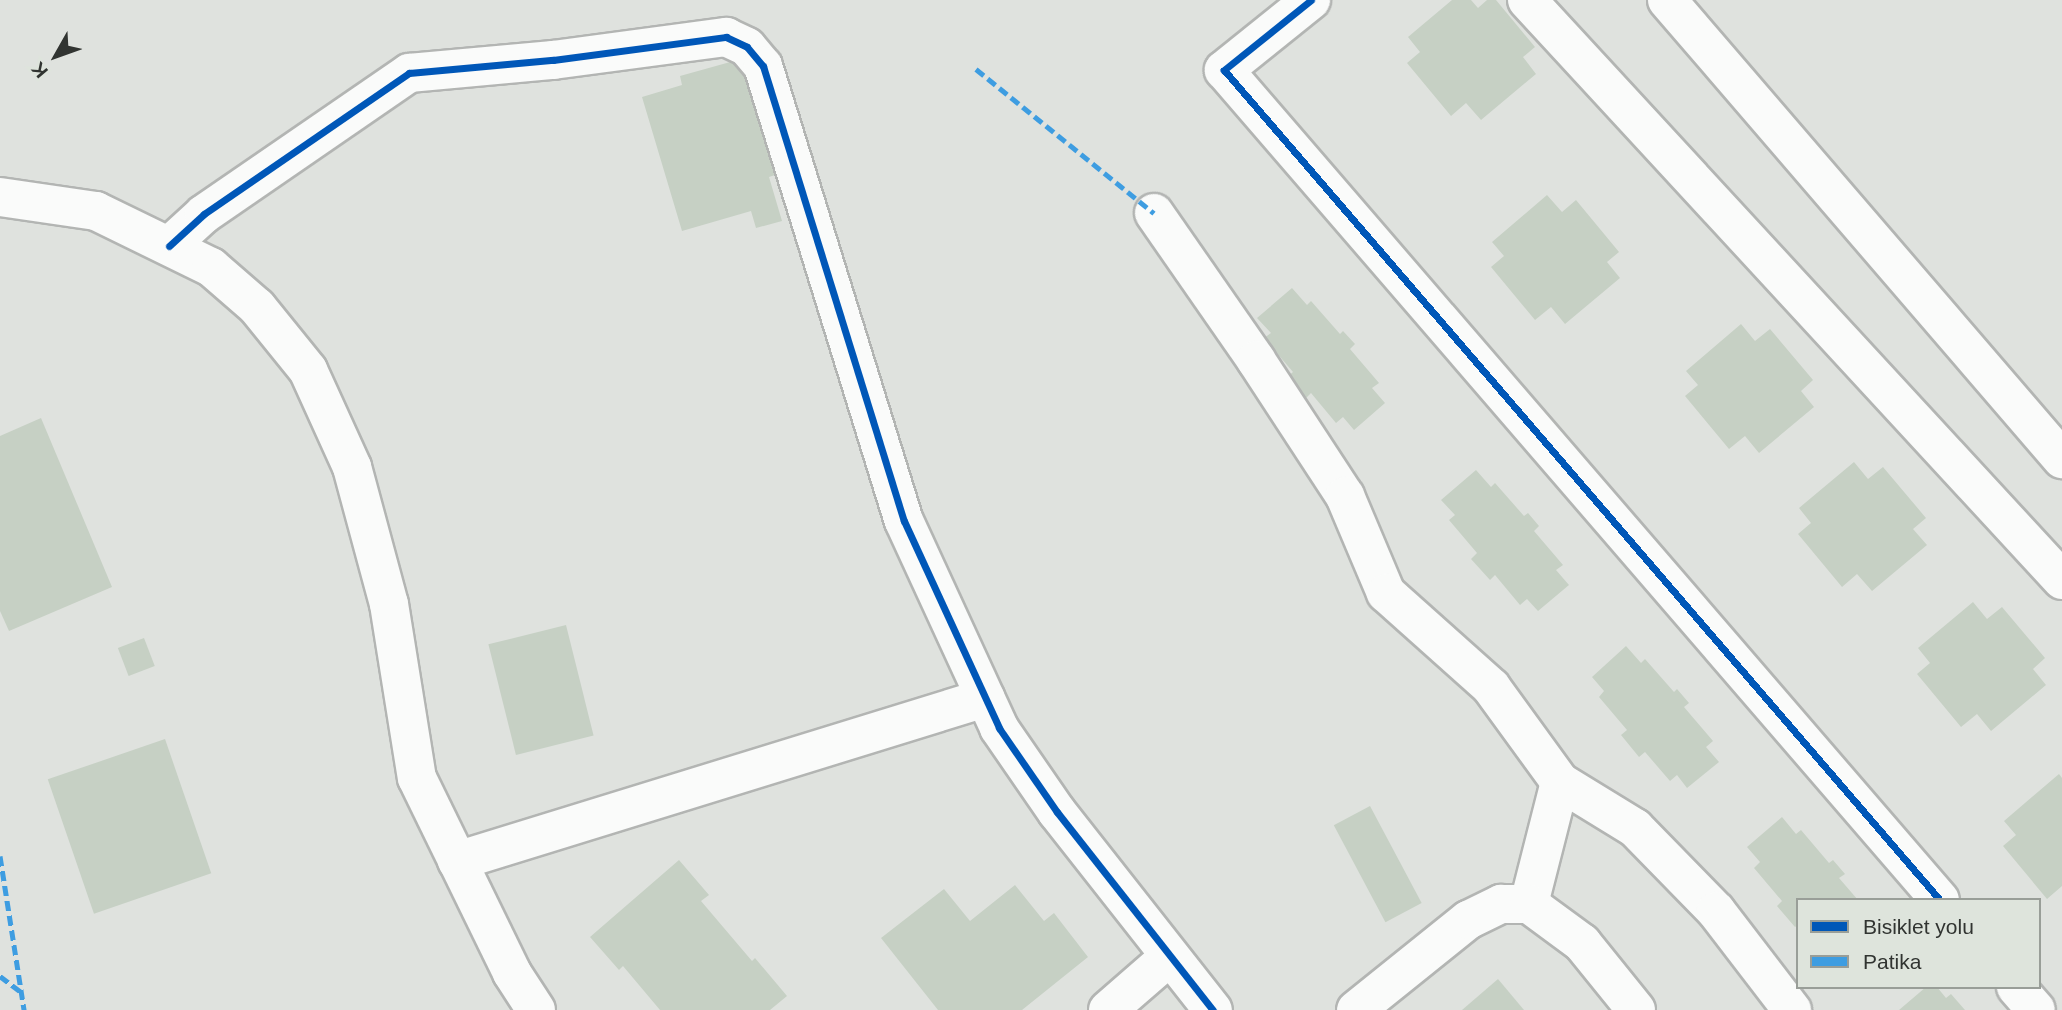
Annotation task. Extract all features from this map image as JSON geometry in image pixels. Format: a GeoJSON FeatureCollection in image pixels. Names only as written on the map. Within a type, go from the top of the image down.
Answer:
{"type":"FeatureCollection","features":[{"type":"Feature","properties":{"kind":"street"},"geometry":{"type":"LineString","coordinates":[[1311,0],[1224,70],[1938,898]]}},
{"type":"Feature","properties":{"kind":"street"},"geometry":{"type":"LineString","coordinates":[[1527,0],[2062,580]]}},
{"type":"Feature","properties":{"kind":"street"},"geometry":{"type":"LineString","coordinates":[[1667,0],[2062,459]]}},
{"type":"Feature","properties":{"kind":"street"},"geometry":{"type":"LineString","coordinates":[[169,246],[204,214],[409,73],[553,60],[726,37],[747,47],[763,66],[904,521],[999,728],[1056,812],[1213,1010]]}},
{"type":"Feature","properties":{"kind":"street"},"geometry":{"type":"LineString","coordinates":[[0,197],[96,211],[211,267],[257,307],[308,370],[352,467],[382,579],[417,778],[512,973],[536,1010]]}},
{"type":"Feature","properties":{"kind":"street"},"geometry":{"type":"LineString","coordinates":[[1154,213],[1256,360],[1345,496],[1386,593],[1491,687],[1560,782],[1635,828],[1716,911],[1792,1010]]}},
{"type":"Feature","properties":{"kind":"street"},"geometry":{"type":"LineString","coordinates":[[457,861],[985,698]]}},
{"type":"Feature","properties":{"kind":"street"},"geometry":{"type":"LineString","coordinates":[[1529,904],[1560,782]]}},
{"type":"Feature","properties":{"kind":"street"},"geometry":{"type":"LineString","coordinates":[[1356,1010],[1468,920],[1501,904],[1529,904],[1582,943],[1636,1010]]}},
{"type":"Feature","properties":{"kind":"street"},"geometry":{"type":"LineString","coordinates":[[1108,1010],[1169,957]]}},
{"type":"Feature","properties":{"kind":"street"},"geometry":{"type":"LineString","coordinates":[[2018,989],[2035,1010]]}},
{"type":"Feature","properties":{"kind":"building"},"geometry":{"type":"Polygon","coordinates":[[[1452,0],[1471,0],[1478,8],[1487,0],[1496,0],[1535,47],[1523,57],[1536,74],[1481,120],[1466,103],[1451,116],[1407,63],[1420,52],[1408,37],[1452,0]]]}},
{"type":"Feature","properties":{"kind":"building"},"geometry":{"type":"Polygon","coordinates":[[[741,59],[775,175],[769,177],[782,221],[756,228],[751,211],[682,231],[642,97],[682,85],[680,76],[741,59]]]}},
{"type":"Feature","properties":{"kind":"building"},"geometry":{"type":"Polygon","coordinates":[[[1547,195],[1562,212],[1576,200],[1619,252],[1607,262],[1620,278],[1565,324],[1551,307],[1535,320],[1491,267],[1504,256],[1492,242],[1547,195]]]}},
{"type":"Feature","properties":{"kind":"building"},"geometry":{"type":"Polygon","coordinates":[[[1292,288],[1307,305],[1311,301],[1340,334],[1343,331],[1355,344],[1350,349],[1379,383],[1372,388],[1385,403],[1354,430],[1343,417],[1336,423],[1311,393],[1306,398],[1287,377],[1293,372],[1264,338],[1271,333],[1257,318],[1292,288]]]}},
{"type":"Feature","properties":{"kind":"building"},"geometry":{"type":"Polygon","coordinates":[[[1741,324],[1755,341],[1770,329],[1813,380],[1801,391],[1814,407],[1759,453],[1745,436],[1729,449],[1685,396],[1698,385],[1686,371],[1741,324]]]}},
{"type":"Feature","properties":{"kind":"building"},"geometry":{"type":"Polygon","coordinates":[[[41,418],[112,587],[9,631],[0,611],[0,436],[41,418]]]}},
{"type":"Feature","properties":{"kind":"building"},"geometry":{"type":"Polygon","coordinates":[[[1854,462],[1868,479],[1883,467],[1926,518],[1913,529],[1927,545],[1872,591],[1857,574],[1842,587],[1798,534],[1811,523],[1799,508],[1854,462]]]}},
{"type":"Feature","properties":{"kind":"building"},"geometry":{"type":"Polygon","coordinates":[[[1476,470],[1491,487],[1495,483],[1524,516],[1528,513],[1539,526],[1534,531],[1563,565],[1556,570],[1569,585],[1538,611],[1527,599],[1520,605],[1495,575],[1490,580],[1471,559],[1477,553],[1449,520],[1455,515],[1441,500],[1476,470]]]}},
{"type":"Feature","properties":{"kind":"building"},"geometry":{"type":"Polygon","coordinates":[[[1973,602],[1987,619],[2002,607],[2045,658],[2033,669],[2046,685],[1991,731],[1977,714],[1961,727],[1917,674],[1930,663],[1918,648],[1973,602]]]}},
{"type":"Feature","properties":{"kind":"building"},"geometry":{"type":"Polygon","coordinates":[[[566,625],[594,736],[516,755],[488,644],[566,625]]]}},
{"type":"Feature","properties":{"kind":"building"},"geometry":{"type":"Polygon","coordinates":[[[144,638],[155,666],[129,676],[118,648],[144,638]]]}},
{"type":"Feature","properties":{"kind":"building"},"geometry":{"type":"Polygon","coordinates":[[[1626,646],[1641,663],[1645,659],[1674,692],[1677,689],[1689,703],[1684,707],[1713,741],[1706,747],[1719,762],[1687,788],[1677,775],[1670,781],[1645,752],[1639,757],[1621,735],[1627,730],[1599,697],[1604,691],[1592,677],[1626,646]]]}},
{"type":"Feature","properties":{"kind":"building"},"geometry":{"type":"Polygon","coordinates":[[[165,739],[211,873],[94,914],[48,779],[165,739]]]}},
{"type":"Feature","properties":{"kind":"building"},"geometry":{"type":"Polygon","coordinates":[[[2059,774],[2062,778],[2062,886],[2047,899],[2003,846],[2016,835],[2004,821],[2059,774]]]}},
{"type":"Feature","properties":{"kind":"building"},"geometry":{"type":"Polygon","coordinates":[[[1370,806],[1422,903],[1385,922],[1334,825],[1370,806]]]}},
{"type":"Feature","properties":{"kind":"building"},"geometry":{"type":"Polygon","coordinates":[[[1782,817],[1796,834],[1801,830],[1829,863],[1833,860],[1845,874],[1839,878],[1856,898],[1796,898],[1795,927],[1777,906],[1782,901],[1754,868],[1760,862],[1747,847],[1782,817]]]}},
{"type":"Feature","properties":{"kind":"building"},"geometry":{"type":"Polygon","coordinates":[[[679,860],[709,895],[701,901],[752,961],[755,958],[787,996],[770,1010],[660,1010],[623,966],[619,970],[590,937],[679,860]]]}},
{"type":"Feature","properties":{"kind":"building"},"geometry":{"type":"Polygon","coordinates":[[[1015,885],[1044,921],[1054,913],[1088,957],[1022,1010],[938,1010],[881,938],[944,889],[970,921],[1015,885]]]}},
{"type":"Feature","properties":{"kind":"building"},"geometry":{"type":"Polygon","coordinates":[[[1498,979],[1524,1010],[1462,1010],[1498,979]]]}},
{"type":"Feature","properties":{"kind":"building"},"geometry":{"type":"Polygon","coordinates":[[[1924,989],[1939,989],[1946,998],[1951,994],[1965,1010],[1899,1010],[1924,989]]]}},
{"type":"Feature","properties":{"kind":"marked path"},"geometry":{"type":"LineString","coordinates":[[976,69],[1154,213]]}},
{"type":"Feature","properties":{"kind":"marked path"},"geometry":{"type":"LineString","coordinates":[[0,856],[24,1010]]}},
{"type":"Feature","properties":{"kind":"marked path"},"geometry":{"type":"LineString","coordinates":[[0,976],[21,992]]}},
{"type":"Feature","properties":{"kind":"cycle path"},"geometry":{"type":"LineString","coordinates":[[1311,0],[1224,70],[1938,898]]}},
{"type":"Feature","properties":{"kind":"cycle path"},"geometry":{"type":"LineString","coordinates":[[169,246],[204,214],[409,73],[553,60],[726,37],[747,47],[763,66],[904,521],[999,728],[1057,812],[1213,1010]]}}]}
